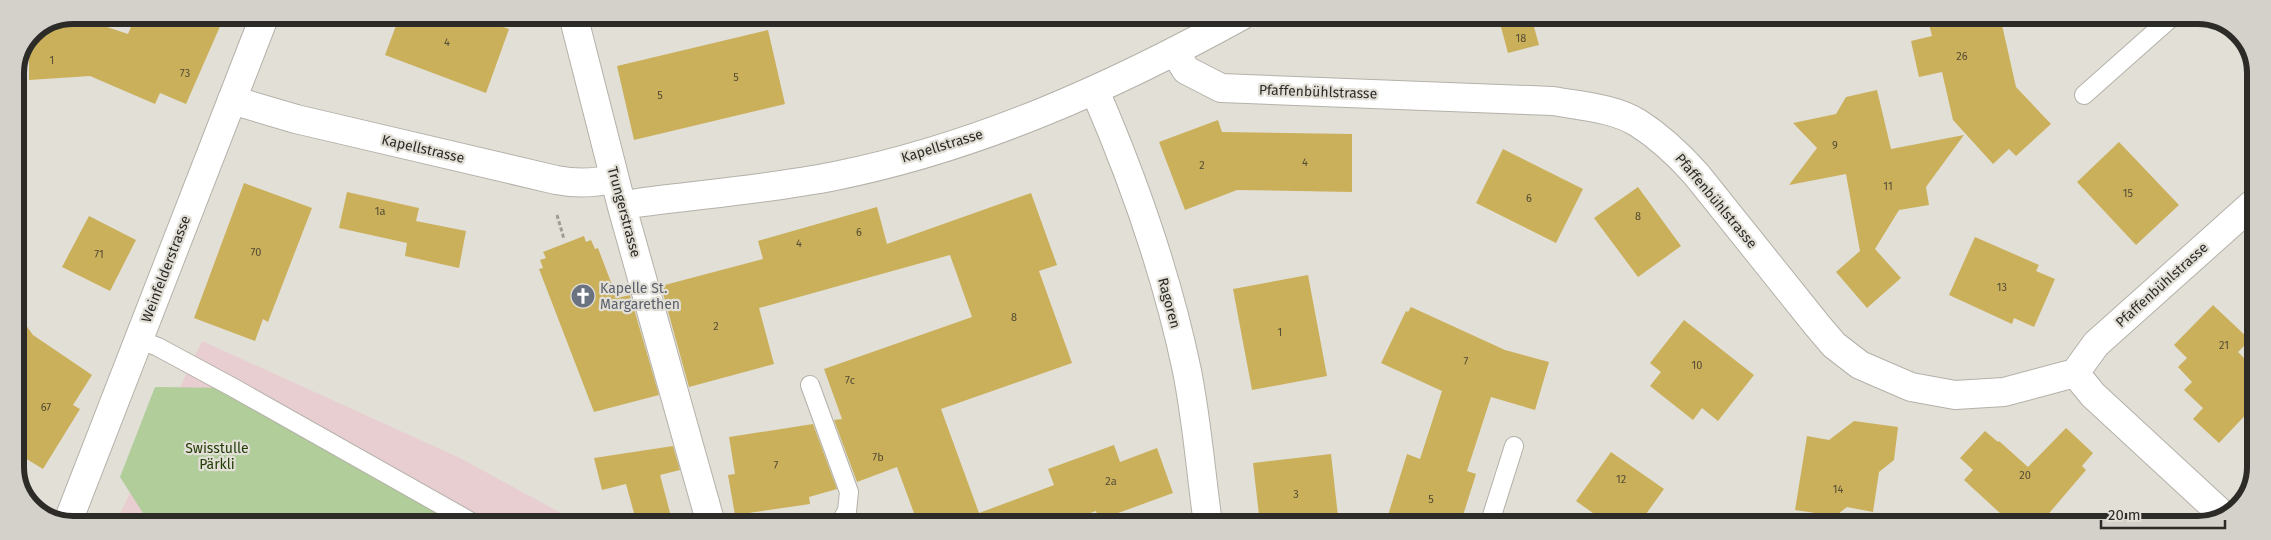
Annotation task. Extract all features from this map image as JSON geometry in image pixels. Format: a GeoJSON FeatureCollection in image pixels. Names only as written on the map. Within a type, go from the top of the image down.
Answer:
{"type":"FeatureCollection","features":[{"type":"Feature","properties":{"kind":"street","name":"Weinfelderstrasse"},"geometry":{"type":"LineString","coordinates":[[70,516],[262,24]]}},
{"type":"Feature","properties":{"kind":"street","name":"Trungerstrasse"},"geometry":{"type":"LineString","coordinates":[[575,24],[614,178],[710,516]]}},
{"type":"Feature","properties":{"kind":"street","name":"Kapellstrasse"},"geometry":{"type":"LineString","coordinates":[[622,207],[637,203],[753,189],[844,174],[962,142],[1095,91],[1175,52],[1226,24]]}},
{"type":"Feature","properties":{"kind":"street","name":"Pfaffenbühlstrasse"},"geometry":{"type":"LineString","coordinates":[[1175,52],[1186,70],[1221,88],[1553,101],[1602,110],[1637,123],[1675,151],[1696,174],[1834,345],[1860,365],[1911,387],[1955,395],[2004,392],[2076,373],[2096,344],[2247,209]]}},
{"type":"Feature","properties":{"kind":"street","name":"Ragoren"},"geometry":{"type":"LineString","coordinates":[[1095,91],[1126,163],[1169,299],[1187,372],[1207,516]]}},
{"type":"Feature","properties":{"kind":"street","name":"Kapellstrasse"},"geometry":{"type":"LineString","coordinates":[[232,100],[296,119],[556,180],[581,184],[598,183],[614,178]]}},
{"type":"Feature","properties":{"kind":"street"},"geometry":{"type":"LineString","coordinates":[[2076,373],[2105,407],[2219,512]]}},
{"type":"Feature","properties":{"kind":"lane"},"geometry":{"type":"LineString","coordinates":[[2084,95],[2164,24]]}},
{"type":"Feature","properties":{"kind":"lane"},"geometry":{"type":"LineString","coordinates":[[138,339],[158,347],[242,392],[461,516]]}},
{"type":"Feature","properties":{"kind":"lane"},"geometry":{"type":"LineString","coordinates":[[810,385],[849,492],[847,511],[844,516]]}},
{"type":"Feature","properties":{"kind":"lane"},"geometry":{"type":"LineString","coordinates":[[1492,516],[1514,446]]}},
{"type":"Feature","properties":{"kind":"shaded area","name":"Swisstulle Pärkli"},"geometry":{"type":"Polygon","coordinates":[[[202,341],[460,458],[566,516],[119,516],[202,341]]]}},
{"type":"Feature","properties":{"kind":"green space","name":"Swisstulle Pärkli"},"geometry":{"type":"Polygon","coordinates":[[[155,387],[234,388],[461,516],[145,516],[120,477],[155,387]]]}},
{"type":"Feature","properties":{"kind":"building"},"geometry":{"type":"Polygon","coordinates":[[[73,24],[92,24],[128,34],[132,24],[221,24],[186,104],[160,93],[155,104],[90,76],[29,80],[29,51],[38,38],[54,27],[73,24]]]}},
{"type":"Feature","properties":{"kind":"building"},"geometry":{"type":"Polygon","coordinates":[[[397,24],[495,24],[509,29],[486,93],[385,55],[397,24]]]}},
{"type":"Feature","properties":{"kind":"building"},"geometry":{"type":"Polygon","coordinates":[[[1500,24],[1533,24],[1539,45],[1508,53],[1500,24]]]}},
{"type":"Feature","properties":{"kind":"building"},"geometry":{"type":"Polygon","coordinates":[[[1929,24],[2002,24],[2016,87],[2051,124],[2016,156],[2009,149],[1993,164],[1953,120],[1942,72],[1919,77],[1911,41],[1932,36],[1929,24]]]}},
{"type":"Feature","properties":{"kind":"building"},"geometry":{"type":"Polygon","coordinates":[[[768,30],[785,104],[634,140],[617,66],[768,30]]]}},
{"type":"Feature","properties":{"kind":"building"},"geometry":{"type":"Polygon","coordinates":[[[1877,90],[1891,149],[1964,135],[1926,187],[1929,205],[1899,210],[1875,249],[1901,278],[1867,308],[1836,272],[1860,251],[1846,174],[1789,185],[1817,148],[1793,123],[1836,114],[1846,97],[1877,90]]]}},
{"type":"Feature","properties":{"kind":"building"},"geometry":{"type":"Polygon","coordinates":[[[1218,120],[1222,132],[1352,134],[1352,192],[1237,190],[1185,210],[1159,142],[1218,120]]]}},
{"type":"Feature","properties":{"kind":"building"},"geometry":{"type":"Polygon","coordinates":[[[2119,142],[2179,205],[2136,245],[2077,182],[2119,142]]]}},
{"type":"Feature","properties":{"kind":"building"},"geometry":{"type":"Polygon","coordinates":[[[1503,149],[1583,189],[1556,243],[1476,203],[1503,149]]]}},
{"type":"Feature","properties":{"kind":"building"},"geometry":{"type":"Polygon","coordinates":[[[244,183],[312,208],[268,322],[263,319],[255,341],[194,318],[244,183]]]}},
{"type":"Feature","properties":{"kind":"building"},"geometry":{"type":"Polygon","coordinates":[[[1638,187],[1681,246],[1638,277],[1594,218],[1638,187]]]}},
{"type":"Feature","properties":{"kind":"building"},"geometry":{"type":"Polygon","coordinates":[[[347,192],[419,208],[416,221],[466,231],[459,268],[405,256],[407,243],[339,228],[347,192]]]}},
{"type":"Feature","properties":{"kind":"building"},"geometry":{"type":"Polygon","coordinates":[[[1031,193],[1057,265],[1039,271],[1072,363],[941,409],[979,513],[1054,485],[1048,469],[1114,445],[1120,462],[1157,448],[1173,493],[1110,516],[1098,516],[1096,511],[1081,516],[915,516],[897,467],[857,482],[834,420],[842,419],[824,369],[972,317],[950,255],[759,308],[774,364],[689,387],[661,286],[763,259],[758,241],[877,207],[887,244],[1031,193]]]}},
{"type":"Feature","properties":{"kind":"building"},"geometry":{"type":"Polygon","coordinates":[[[89,216],[136,240],[110,291],[62,267],[89,216]]]}},
{"type":"Feature","properties":{"kind":"building","name":"Kapelle St. Margarethen"},"geometry":{"type":"Polygon","coordinates":[[[584,236],[586,242],[591,240],[595,249],[598,248],[617,298],[630,295],[659,395],[594,412],[539,269],[543,268],[540,260],[546,258],[543,252],[584,236]]]}},
{"type":"Feature","properties":{"kind":"building"},"geometry":{"type":"Polygon","coordinates":[[[1975,237],[2039,265],[2036,271],[2055,279],[2034,327],[2014,318],[2012,324],[1949,295],[1975,237]]]}},
{"type":"Feature","properties":{"kind":"building"},"geometry":{"type":"Polygon","coordinates":[[[1308,275],[1327,376],[1252,390],[1233,289],[1308,275]]]}},
{"type":"Feature","properties":{"kind":"building"},"geometry":{"type":"Polygon","coordinates":[[[2213,305],[2247,337],[2247,343],[2238,352],[2247,361],[2247,413],[2219,443],[2193,419],[2203,408],[2184,390],[2192,382],[2178,367],[2187,358],[2174,345],[2213,305]]]}},
{"type":"Feature","properties":{"kind":"building"},"geometry":{"type":"Polygon","coordinates":[[[1411,307],[1505,350],[1549,362],[1535,410],[1491,397],[1467,471],[1476,474],[1463,516],[1388,516],[1407,454],[1420,459],[1442,391],[1381,363],[1406,311],[1408,312],[1411,307]]]}},
{"type":"Feature","properties":{"kind":"building"},"geometry":{"type":"Polygon","coordinates":[[[1684,320],[1754,375],[1718,421],[1702,408],[1693,420],[1650,386],[1661,372],[1650,363],[1684,320]]]}},
{"type":"Feature","properties":{"kind":"building"},"geometry":{"type":"Polygon","coordinates":[[[24,322],[33,335],[92,375],[73,405],[80,409],[43,469],[24,457],[24,322]]]}},
{"type":"Feature","properties":{"kind":"building"},"geometry":{"type":"Polygon","coordinates":[[[1854,421],[1898,427],[1894,460],[1879,472],[1873,512],[1847,507],[1836,516],[1817,516],[1815,513],[1795,510],[1807,436],[1829,440],[1854,421]]]}},
{"type":"Feature","properties":{"kind":"building"},"geometry":{"type":"Polygon","coordinates":[[[813,424],[837,489],[809,497],[810,504],[735,515],[728,475],[735,474],[729,437],[813,424]]]}},
{"type":"Feature","properties":{"kind":"building"},"geometry":{"type":"Polygon","coordinates":[[[2066,428],[2093,453],[2082,466],[2086,470],[2047,516],[2003,516],[1964,480],[1973,470],[1960,458],[1985,431],[2028,467],[2066,428]]]}},
{"type":"Feature","properties":{"kind":"building"},"geometry":{"type":"Polygon","coordinates":[[[673,446],[680,470],[660,475],[671,516],[635,516],[626,484],[602,490],[594,458],[673,446]]]}},
{"type":"Feature","properties":{"kind":"building"},"geometry":{"type":"Polygon","coordinates":[[[1611,452],[1664,489],[1644,516],[1597,516],[1576,501],[1611,452]]]}},
{"type":"Feature","properties":{"kind":"building"},"geometry":{"type":"Polygon","coordinates":[[[1331,454],[1338,516],[1259,516],[1253,463],[1331,454]]]}},
{"type":"Feature","properties":{"kind":"place","name":"Kapelle St. Margarethen"},"geometry":{"type":"Point","coordinates":[583,296]}}]}
